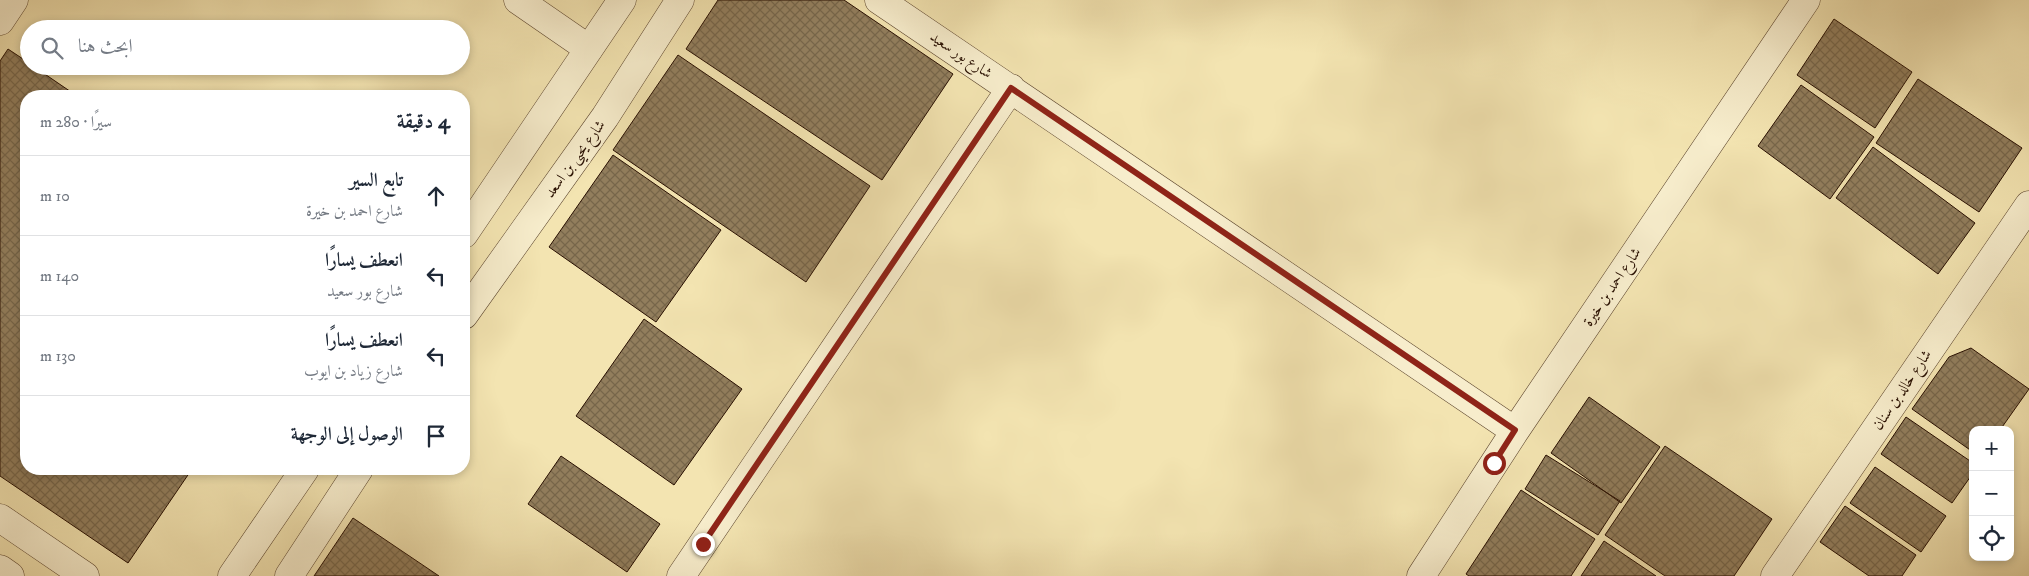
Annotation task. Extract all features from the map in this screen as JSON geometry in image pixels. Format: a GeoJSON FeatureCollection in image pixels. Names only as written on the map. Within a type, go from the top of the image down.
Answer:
{"type":"FeatureCollection","features":[{"type":"Feature","properties":{"kind":"street"},"geometry":{"type":"LineString","coordinates":[[0,21],[14,0]]}},
{"type":"Feature","properties":{"kind":"street"},"geometry":{"type":"LineString","coordinates":[[518,0],[589,49]]}},
{"type":"Feature","properties":{"kind":"street"},"geometry":{"type":"LineString","coordinates":[[470,225],[622,0]]}},
{"type":"Feature","properties":{"kind":"street","name":"شارع يحيى بن اسعد"},"geometry":{"type":"LineString","coordinates":[[470,307],[605,117],[680,0]]}},
{"type":"Feature","properties":{"kind":"street","name":"شارع بور سعيد"},"geometry":{"type":"LineString","coordinates":[[879,0],[1515,430]]}},
{"type":"Feature","properties":{"kind":"street","name":"شارع احمد بن خيرة"},"geometry":{"type":"LineString","coordinates":[[1421,576],[1515,430],[1806,0]]}},
{"type":"Feature","properties":{"kind":"street"},"geometry":{"type":"LineString","coordinates":[[681,576],[1011,88]]}},
{"type":"Feature","properties":{"kind":"street","name":"شارع خالد بن سنان"},"geometry":{"type":"LineString","coordinates":[[1775,576],[2029,205]]}},
{"type":"Feature","properties":{"kind":"street"},"geometry":{"type":"LineString","coordinates":[[232,576],[300,475]]}},
{"type":"Feature","properties":{"kind":"street"},"geometry":{"type":"LineString","coordinates":[[289,576],[355,475]]}},
{"type":"Feature","properties":{"kind":"street"},"geometry":{"type":"LineString","coordinates":[[0,518],[85,576]]}},
{"type":"Feature","properties":{"kind":"street"},"geometry":{"type":"LineString","coordinates":[[0,569],[10,576]]}},
{"type":"Feature","properties":{"kind":"building"},"geometry":{"type":"Polygon","coordinates":[[[718,0],[844,0],[953,74],[882,180],[686,49],[718,0]]]}},
{"type":"Feature","properties":{"kind":"building"},"geometry":{"type":"Polygon","coordinates":[[[1834,19],[1912,72],[1875,128],[1797,75],[1834,19]]]}},
{"type":"Feature","properties":{"kind":"building"},"geometry":{"type":"Polygon","coordinates":[[[8,49],[20,57],[20,75],[46,75],[68,90],[20,90],[20,475],[188,475],[128,563],[0,476],[0,61],[8,49]]]}},
{"type":"Feature","properties":{"kind":"building"},"geometry":{"type":"Polygon","coordinates":[[[678,55],[870,186],[806,282],[613,150],[678,55]]]}},
{"type":"Feature","properties":{"kind":"building"},"geometry":{"type":"Polygon","coordinates":[[[1918,79],[2022,148],[1979,212],[1876,143],[1918,79]]]}},
{"type":"Feature","properties":{"kind":"building"},"geometry":{"type":"Polygon","coordinates":[[[1801,85],[1874,137],[1830,199],[1758,146],[1801,85]]]}},
{"type":"Feature","properties":{"kind":"building"},"geometry":{"type":"Polygon","coordinates":[[[1873,147],[1975,223],[1938,274],[1836,198],[1873,147]]]}},
{"type":"Feature","properties":{"kind":"building"},"geometry":{"type":"Polygon","coordinates":[[[613,155],[721,230],[656,322],[549,247],[613,155]]]}},
{"type":"Feature","properties":{"kind":"building"},"geometry":{"type":"Polygon","coordinates":[[[644,319],[742,389],[674,485],[576,416],[644,319]]]}},
{"type":"Feature","properties":{"kind":"building"},"geometry":{"type":"Polygon","coordinates":[[[1971,348],[2029,389],[2003,426],[1969,426],[1969,449],[1912,409],[1949,357],[1971,348]]]}},
{"type":"Feature","properties":{"kind":"building"},"geometry":{"type":"Polygon","coordinates":[[[1589,397],[1660,447],[1621,503],[1551,453],[1589,397]]]}},
{"type":"Feature","properties":{"kind":"building"},"geometry":{"type":"Polygon","coordinates":[[[1906,417],[1969,460],[1969,479],[1952,503],[1881,454],[1906,417]]]}},
{"type":"Feature","properties":{"kind":"building"},"geometry":{"type":"Polygon","coordinates":[[[1665,446],[1772,519],[1734,576],[1665,576],[1605,535],[1665,446]]]}},
{"type":"Feature","properties":{"kind":"building"},"geometry":{"type":"Polygon","coordinates":[[[1546,455],[1620,501],[1598,535],[1525,489],[1546,455]]]}},
{"type":"Feature","properties":{"kind":"building"},"geometry":{"type":"Polygon","coordinates":[[[561,456],[660,524],[627,572],[528,504],[561,456]]]}},
{"type":"Feature","properties":{"kind":"building"},"geometry":{"type":"Polygon","coordinates":[[[1875,467],[1946,516],[1921,552],[1850,503],[1875,467]]]}},
{"type":"Feature","properties":{"kind":"building"},"geometry":{"type":"Polygon","coordinates":[[[1521,490],[1595,539],[1571,576],[1469,576],[1466,574],[1521,490]]]}},
{"type":"Feature","properties":{"kind":"building"},"geometry":{"type":"Polygon","coordinates":[[[1845,506],[1916,555],[1902,576],[1869,576],[1820,542],[1845,506]]]}},
{"type":"Feature","properties":{"kind":"building"},"geometry":{"type":"Polygon","coordinates":[[[353,518],[439,576],[314,576],[353,518]]]}},
{"type":"Feature","properties":{"kind":"building"},"geometry":{"type":"Polygon","coordinates":[[[1604,541],[1656,576],[1581,576],[1604,541]]]}},
{"type":"Feature","properties":{"kind":"route"},"geometry":{"type":"LineString","coordinates":[[703,544],[1011,88],[1515,430],[1494,463]]}}]}
